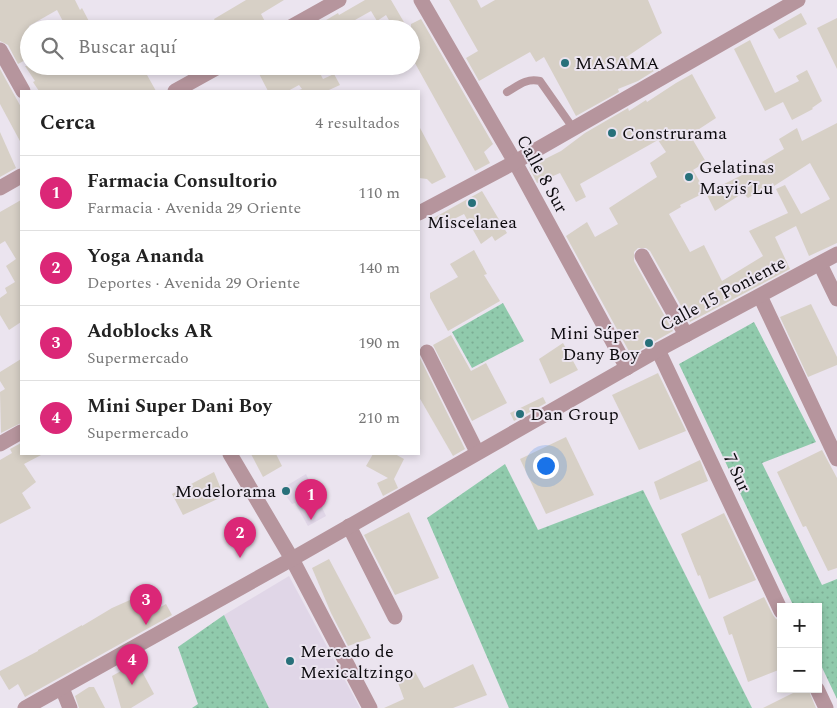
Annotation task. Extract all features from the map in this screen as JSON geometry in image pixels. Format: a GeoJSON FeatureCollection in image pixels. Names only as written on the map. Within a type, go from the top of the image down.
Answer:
{"type":"FeatureCollection","features":[{"type":"Feature","properties":{"kind":"street"},"geometry":{"type":"LineString","coordinates":[[303,20],[339,0]]}},
{"type":"Feature","properties":{"kind":"street","name":"Calle 8 Sur"},"geometry":{"type":"LineString","coordinates":[[420,0],[515,162],[627,368]]}},
{"type":"Feature","properties":{"kind":"street"},"geometry":{"type":"LineString","coordinates":[[420,212],[515,162],[798,0]]}},
{"type":"Feature","properties":{"kind":"street"},"geometry":{"type":"LineString","coordinates":[[0,50],[22,90]]}},
{"type":"Feature","properties":{"kind":"street"},"geometry":{"type":"LineString","coordinates":[[177,90],[204,75]]}},
{"type":"Feature","properties":{"kind":"street"},"geometry":{"type":"LineString","coordinates":[[0,188],[20,177]]}},
{"type":"Feature","properties":{"kind":"street","name":"Calle 15 Poniente"},"geometry":{"type":"LineString","coordinates":[[25,708],[292,559],[658,350],[837,254]]}},
{"type":"Feature","properties":{"kind":"street"},"geometry":{"type":"LineString","coordinates":[[642,256],[686,335]]}},
{"type":"Feature","properties":{"kind":"street"},"geometry":{"type":"LineString","coordinates":[[820,264],[837,300]]}},
{"type":"Feature","properties":{"kind":"street"},"geometry":{"type":"LineString","coordinates":[[760,296],[837,458]]}},
{"type":"Feature","properties":{"kind":"street","name":"7 Sur"},"geometry":{"type":"LineString","coordinates":[[658,350],[777,603]]}},
{"type":"Feature","properties":{"kind":"street"},"geometry":{"type":"LineString","coordinates":[[427,352],[477,452]]}},
{"type":"Feature","properties":{"kind":"street"},"geometry":{"type":"LineString","coordinates":[[0,444],[20,433]]}},
{"type":"Feature","properties":{"kind":"street"},"geometry":{"type":"LineString","coordinates":[[231,455],[292,559],[370,708]]}},
{"type":"Feature","properties":{"kind":"street"},"geometry":{"type":"LineString","coordinates":[[349,526],[395,617]]}},
{"type":"Feature","properties":{"kind":"street"},"geometry":{"type":"LineString","coordinates":[[62,688],[70,708]]}},
{"type":"Feature","properties":{"kind":"street"},"geometry":{"type":"LineString","coordinates":[[819,693],[826,708]]}},
{"type":"Feature","properties":{"kind":"lane"},"geometry":{"type":"LineString","coordinates":[[508,92],[523,82],[540,81],[573,128]]}},
{"type":"Feature","properties":{"kind":"shaded area"},"geometry":{"type":"Polygon","coordinates":[[[306,474],[326,516],[308,526],[295,503],[292,504],[281,489],[306,474]]]}},
{"type":"Feature","properties":{"kind":"shaded area","name":"Mercado de Mexicaltzingo"},"geometry":{"type":"Polygon","coordinates":[[[289,576],[360,708],[269,708],[224,615],[289,576]]]}},
{"type":"Feature","properties":{"kind":"green space"},"geometry":{"type":"Polygon","coordinates":[[[503,303],[524,341],[472,368],[452,332],[503,303]]]}},
{"type":"Feature","properties":{"kind":"green space"},"geometry":{"type":"Polygon","coordinates":[[[754,322],[816,442],[762,463],[822,585],[837,579],[837,699],[822,667],[822,603],[792,603],[679,364],[754,322]]]}},
{"type":"Feature","properties":{"kind":"green space"},"geometry":{"type":"Polygon","coordinates":[[[505,464],[538,530],[643,490],[752,708],[509,708],[427,518],[505,464]]]}},
{"type":"Feature","properties":{"kind":"green space"},"geometry":{"type":"Polygon","coordinates":[[[224,615],[269,708],[192,708],[198,704],[178,647],[224,615]]]}},
{"type":"Feature","properties":{"kind":"building"},"geometry":{"type":"Polygon","coordinates":[[[0,0],[75,0],[88,20],[62,20],[57,10],[40,20],[20,20],[20,63],[18,64],[8,45],[0,41],[0,0]]]}},
{"type":"Feature","properties":{"kind":"building"},"geometry":{"type":"Polygon","coordinates":[[[246,0],[284,0],[261,14],[264,20],[214,19],[246,0]]]}},
{"type":"Feature","properties":{"kind":"building"},"geometry":{"type":"Polygon","coordinates":[[[365,0],[391,0],[403,20],[389,20],[386,15],[376,20],[371,11],[355,20],[326,20],[338,13],[339,15],[365,0]]]}},
{"type":"Feature","properties":{"kind":"building"},"geometry":{"type":"Polygon","coordinates":[[[449,0],[477,0],[481,8],[495,0],[648,0],[662,33],[625,58],[649,63],[654,71],[638,81],[618,89],[619,92],[576,116],[544,57],[536,62],[530,52],[479,81],[466,58],[478,51],[449,0]]]}},
{"type":"Feature","properties":{"kind":"building"},"geometry":{"type":"Polygon","coordinates":[[[801,13],[807,24],[779,39],[773,29],[801,13]]]}},
{"type":"Feature","properties":{"kind":"building"},"geometry":{"type":"Polygon","coordinates":[[[837,18],[837,69],[817,28],[837,18]]]}},
{"type":"Feature","properties":{"kind":"building"},"geometry":{"type":"Polygon","coordinates":[[[421,19],[493,144],[484,152],[490,163],[475,171],[420,72],[419,20],[421,19]]]}},
{"type":"Feature","properties":{"kind":"building"},"geometry":{"type":"Polygon","coordinates":[[[750,40],[775,93],[799,81],[796,76],[807,70],[822,101],[813,109],[792,120],[783,102],[765,111],[734,49],[750,40]]]}},
{"type":"Feature","properties":{"kind":"building"},"geometry":{"type":"Polygon","coordinates":[[[0,69],[20,105],[20,141],[0,104],[0,69]]]}},
{"type":"Feature","properties":{"kind":"building"},"geometry":{"type":"Polygon","coordinates":[[[692,74],[716,118],[690,135],[706,162],[693,170],[706,192],[680,205],[681,207],[669,214],[690,252],[704,245],[722,281],[763,256],[749,231],[788,213],[776,189],[785,185],[801,214],[830,199],[810,163],[774,186],[773,183],[748,198],[743,193],[715,211],[706,193],[764,164],[762,162],[784,149],[779,139],[797,128],[802,141],[837,123],[837,243],[809,256],[796,226],[775,237],[790,269],[690,322],[650,251],[646,248],[638,248],[634,252],[634,261],[673,331],[631,355],[566,236],[587,222],[595,237],[618,224],[609,208],[657,177],[650,163],[666,152],[658,140],[580,184],[586,197],[576,202],[560,173],[537,183],[529,167],[561,151],[585,133],[628,108],[629,111],[646,100],[647,102],[692,74]]]}},
{"type":"Feature","properties":{"kind":"building"},"geometry":{"type":"Polygon","coordinates":[[[31,75],[147,75],[155,90],[38,90],[33,82],[35,81],[31,75]]]}},
{"type":"Feature","properties":{"kind":"building"},"geometry":{"type":"Polygon","coordinates":[[[260,75],[321,75],[323,79],[335,75],[340,85],[329,90],[299,90],[302,89],[299,85],[290,90],[267,90],[260,75]]]}},
{"type":"Feature","properties":{"kind":"building"},"geometry":{"type":"Polygon","coordinates":[[[420,128],[446,177],[432,184],[427,179],[420,178],[420,128]]]}},
{"type":"Feature","properties":{"kind":"building"},"geometry":{"type":"Polygon","coordinates":[[[0,132],[16,168],[0,177],[0,132]]]}},
{"type":"Feature","properties":{"kind":"building"},"geometry":{"type":"Polygon","coordinates":[[[482,191],[507,233],[495,241],[492,236],[481,244],[464,214],[434,229],[430,220],[482,191]]]}},
{"type":"Feature","properties":{"kind":"building"},"geometry":{"type":"Polygon","coordinates":[[[20,201],[20,323],[9,330],[0,315],[0,298],[7,293],[5,288],[15,282],[6,266],[16,259],[5,241],[0,244],[0,212],[20,201]]]}},
{"type":"Feature","properties":{"kind":"building"},"geometry":{"type":"Polygon","coordinates":[[[474,250],[487,274],[484,275],[500,301],[448,331],[430,298],[430,293],[458,277],[450,264],[474,250]]]}},
{"type":"Feature","properties":{"kind":"building"},"geometry":{"type":"Polygon","coordinates":[[[811,304],[837,357],[837,365],[808,377],[780,317],[811,304]]]}},
{"type":"Feature","properties":{"kind":"building"},"geometry":{"type":"Polygon","coordinates":[[[451,335],[471,371],[486,363],[507,403],[472,421],[433,345],[451,335]]]}},
{"type":"Feature","properties":{"kind":"building"},"geometry":{"type":"Polygon","coordinates":[[[563,343],[578,370],[550,384],[539,359],[563,343]]]}},
{"type":"Feature","properties":{"kind":"building"},"geometry":{"type":"Polygon","coordinates":[[[420,358],[465,449],[453,456],[420,399],[420,358]]]}},
{"type":"Feature","properties":{"kind":"building"},"geometry":{"type":"Polygon","coordinates":[[[20,360],[20,424],[1,433],[0,392],[5,389],[0,381],[0,372],[20,360]]]}},
{"type":"Feature","properties":{"kind":"building"},"geometry":{"type":"Polygon","coordinates":[[[658,373],[686,431],[639,450],[612,395],[658,373]]]}},
{"type":"Feature","properties":{"kind":"building"},"geometry":{"type":"Polygon","coordinates":[[[543,397],[546,403],[514,421],[510,413],[543,397]]]}},
{"type":"Feature","properties":{"kind":"building"},"geometry":{"type":"Polygon","coordinates":[[[566,437],[594,495],[546,514],[520,459],[566,437]]]}},
{"type":"Feature","properties":{"kind":"building"},"geometry":{"type":"Polygon","coordinates":[[[20,444],[20,455],[41,455],[24,464],[36,482],[22,493],[31,508],[0,524],[0,460],[12,453],[10,449],[20,444]]]}},
{"type":"Feature","properties":{"kind":"building"},"geometry":{"type":"Polygon","coordinates":[[[822,450],[837,478],[837,568],[828,571],[806,526],[803,527],[777,472],[822,450]]]}},
{"type":"Feature","properties":{"kind":"building"},"geometry":{"type":"Polygon","coordinates":[[[252,455],[276,455],[282,466],[263,477],[252,455]]]}},
{"type":"Feature","properties":{"kind":"building"},"geometry":{"type":"Polygon","coordinates":[[[372,455],[397,455],[404,459],[394,479],[398,488],[383,496],[377,483],[388,478],[366,466],[372,455]]]}},
{"type":"Feature","properties":{"kind":"building"},"geometry":{"type":"Polygon","coordinates":[[[700,460],[708,481],[660,500],[654,482],[700,460]]]}},
{"type":"Feature","properties":{"kind":"building"},"geometry":{"type":"Polygon","coordinates":[[[214,472],[224,496],[183,515],[172,494],[214,472]]]}},
{"type":"Feature","properties":{"kind":"building"},"geometry":{"type":"Polygon","coordinates":[[[409,512],[439,578],[395,595],[364,535],[409,512]]]}},
{"type":"Feature","properties":{"kind":"building"},"geometry":{"type":"Polygon","coordinates":[[[724,513],[756,580],[709,599],[681,534],[724,513]]]}},
{"type":"Feature","properties":{"kind":"building"},"geometry":{"type":"Polygon","coordinates":[[[329,559],[371,638],[348,646],[331,613],[312,568],[329,559]]]}},
{"type":"Feature","properties":{"kind":"building"},"geometry":{"type":"Polygon","coordinates":[[[139,596],[148,614],[166,604],[172,615],[25,697],[18,684],[9,690],[0,675],[0,671],[112,608],[139,596]]]}},
{"type":"Feature","properties":{"kind":"building"},"geometry":{"type":"Polygon","coordinates":[[[764,597],[777,619],[777,671],[748,682],[732,634],[729,635],[723,617],[764,597]]]}},
{"type":"Feature","properties":{"kind":"building"},"geometry":{"type":"Polygon","coordinates":[[[137,662],[154,694],[131,708],[121,708],[112,676],[137,662]]]}},
{"type":"Feature","properties":{"kind":"building"},"geometry":{"type":"Polygon","coordinates":[[[473,664],[487,695],[453,708],[384,708],[404,699],[397,680],[415,672],[424,688],[473,664]]]}},
{"type":"Feature","properties":{"kind":"building"},"geometry":{"type":"Polygon","coordinates":[[[89,687],[94,687],[105,708],[79,708],[75,696],[89,687]]]}},
{"type":"Feature","properties":{"kind":"building"},"geometry":{"type":"Polygon","coordinates":[[[793,693],[810,693],[816,708],[763,708],[793,693]]]}},
{"type":"Feature","properties":{"kind":"place","name":"MASAMA"},"geometry":{"type":"Point","coordinates":[565,63]}},
{"type":"Feature","properties":{"kind":"place","name":"Construrama"},"geometry":{"type":"Point","coordinates":[612,133]}},
{"type":"Feature","properties":{"kind":"place","name":"Gelatinas Mayis´Lu"},"geometry":{"type":"Point","coordinates":[689,177]}},
{"type":"Feature","properties":{"kind":"place","name":"Miscelanea"},"geometry":{"type":"Point","coordinates":[472,203]}},
{"type":"Feature","properties":{"kind":"place","name":"Mini Súper Dany Boy"},"geometry":{"type":"Point","coordinates":[649,343]}},
{"type":"Feature","properties":{"kind":"place","name":"Dan Group"},"geometry":{"type":"Point","coordinates":[520,414]}},
{"type":"Feature","properties":{"kind":"place","name":"Modelorama"},"geometry":{"type":"Point","coordinates":[286,491]}},
{"type":"Feature","properties":{"kind":"place","name":"Farmacia Consultorio"},"geometry":{"type":"Point","coordinates":[311,520]}},
{"type":"Feature","properties":{"kind":"place","name":"Yoga Ananda"},"geometry":{"type":"Point","coordinates":[240,558]}},
{"type":"Feature","properties":{"kind":"place","name":"Adoblocks AR"},"geometry":{"type":"Point","coordinates":[146,625]}},
{"type":"Feature","properties":{"kind":"place","name":"Mercado de Mexicaltzingo"},"geometry":{"type":"Point","coordinates":[290,661]}},
{"type":"Feature","properties":{"kind":"place","name":"Mini Super Dani Boy"},"geometry":{"type":"Point","coordinates":[132,685]}}]}
